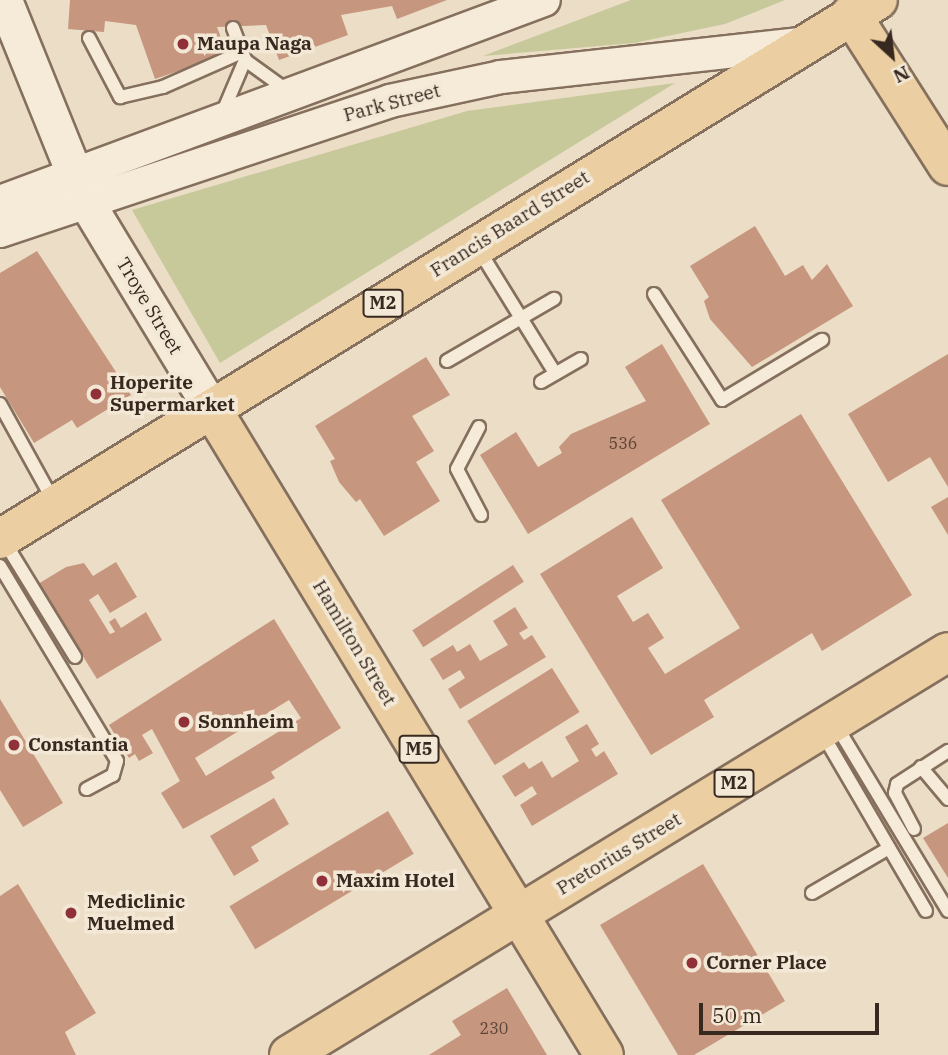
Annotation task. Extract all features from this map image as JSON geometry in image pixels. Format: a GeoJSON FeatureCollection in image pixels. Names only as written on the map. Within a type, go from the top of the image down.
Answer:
{"type":"FeatureCollection","features":[{"type":"Feature","properties":{"kind":"main road","name":"Troye Street"},"geometry":{"type":"LineString","coordinates":[[4,0],[80,187],[213,411]]}},
{"type":"Feature","properties":{"kind":"main road","name":"Francis Baard Street"},"geometry":{"type":"LineString","coordinates":[[1,548],[56,506],[213,411],[475,244],[800,44],[857,5]]}},
{"type":"Feature","properties":{"kind":"main road"},"geometry":{"type":"LineString","coordinates":[[857,5],[948,166]]}},
{"type":"Feature","properties":{"kind":"main road","name":"Hamilton Street"},"geometry":{"type":"LineString","coordinates":[[213,411],[604,1055]]}},
{"type":"Feature","properties":{"kind":"main road","name":"Pretorius Street"},"geometry":{"type":"LineString","coordinates":[[289,1055],[948,652]]}},
{"type":"Feature","properties":{"kind":"street","name":"Park Street"},"geometry":{"type":"LineString","coordinates":[[0,232],[80,187],[220,119],[544,0]]}},
{"type":"Feature","properties":{"kind":"street","name":"Park Street"},"geometry":{"type":"LineString","coordinates":[[0,202],[80,187],[415,95],[501,77],[800,44]]}},
{"type":"Feature","properties":{"kind":"lane"},"geometry":{"type":"LineString","coordinates":[[233,28],[244,56],[291,93]]}},
{"type":"Feature","properties":{"kind":"lane"},"geometry":{"type":"LineString","coordinates":[[89,38],[120,97],[163,87],[244,56]]}},
{"type":"Feature","properties":{"kind":"lane"},"geometry":{"type":"LineString","coordinates":[[220,119],[244,56]]}},
{"type":"Feature","properties":{"kind":"lane"},"geometry":{"type":"LineString","coordinates":[[475,244],[555,373]]}},
{"type":"Feature","properties":{"kind":"lane"},"geometry":{"type":"LineString","coordinates":[[654,294],[722,400],[822,340]]}},
{"type":"Feature","properties":{"kind":"lane"},"geometry":{"type":"LineString","coordinates":[[447,361],[554,299]]}},
{"type":"Feature","properties":{"kind":"lane"},"geometry":{"type":"LineString","coordinates":[[541,382],[581,359]]}},
{"type":"Feature","properties":{"kind":"lane"},"geometry":{"type":"LineString","coordinates":[[0,404],[56,506]]}},
{"type":"Feature","properties":{"kind":"lane"},"geometry":{"type":"LineString","coordinates":[[479,427],[457,469],[481,515]]}},
{"type":"Feature","properties":{"kind":"lane"},"geometry":{"type":"LineString","coordinates":[[1,548],[75,657]]}},
{"type":"Feature","properties":{"kind":"lane"},"geometry":{"type":"LineString","coordinates":[[1,548],[117,761],[113,775],[87,789]]}},
{"type":"Feature","properties":{"kind":"lane"},"geometry":{"type":"LineString","coordinates":[[827,726],[889,848],[926,911]]}},
{"type":"Feature","properties":{"kind":"lane"},"geometry":{"type":"LineString","coordinates":[[827,726],[948,911]]}},
{"type":"Feature","properties":{"kind":"lane"},"geometry":{"type":"LineString","coordinates":[[914,829],[895,793],[901,778],[948,751]]}},
{"type":"Feature","properties":{"kind":"lane"},"geometry":{"type":"LineString","coordinates":[[921,767],[948,799]]}},
{"type":"Feature","properties":{"kind":"lane"},"geometry":{"type":"LineString","coordinates":[[812,893],[889,848]]}},
{"type":"Feature","properties":{"kind":"green space"},"geometry":{"type":"Polygon","coordinates":[[[631,0],[785,0],[725,24],[634,43],[483,56],[631,0]]]}},
{"type":"Feature","properties":{"kind":"green space"},"geometry":{"type":"Polygon","coordinates":[[[675,83],[220,363],[132,210],[467,111],[675,83]]]}},
{"type":"Feature","properties":{"kind":"building","name":"Maupa Naga"},"geometry":{"type":"Polygon","coordinates":[[[70,0],[447,0],[397,19],[392,6],[341,15],[348,35],[279,60],[266,25],[217,27],[227,54],[155,79],[136,25],[105,21],[104,32],[68,29],[70,0]]]}},
{"type":"Feature","properties":{"kind":"building"},"geometry":{"type":"Polygon","coordinates":[[[755,226],[785,276],[803,265],[812,280],[827,264],[853,306],[752,367],[710,319],[704,301],[709,297],[690,266],[755,226]]]}},
{"type":"Feature","properties":{"kind":"building"},"geometry":{"type":"Polygon","coordinates":[[[37,251],[131,395],[77,428],[72,420],[34,443],[0,387],[0,273],[37,251]]]}},
{"type":"Feature","properties":{"kind":"building"},"geometry":{"type":"Polygon","coordinates":[[[662,344],[710,424],[528,534],[480,455],[516,432],[538,467],[562,453],[559,447],[571,434],[646,401],[625,367],[662,344]]]}},
{"type":"Feature","properties":{"kind":"building"},"geometry":{"type":"Polygon","coordinates":[[[948,354],[948,487],[930,457],[888,482],[848,414],[948,354]]]}},
{"type":"Feature","properties":{"kind":"building"},"geometry":{"type":"Polygon","coordinates":[[[426,357],[450,395],[412,416],[434,451],[416,462],[440,501],[384,536],[360,499],[356,502],[339,482],[330,461],[335,459],[315,426],[426,357]]]}},
{"type":"Feature","properties":{"kind":"building"},"geometry":{"type":"Polygon","coordinates":[[[801,414],[912,595],[822,651],[812,633],[704,700],[714,717],[651,755],[540,574],[632,517],[663,568],[617,596],[633,622],[648,613],[664,638],[648,648],[665,674],[740,628],[661,500],[801,414]]]}},
{"type":"Feature","properties":{"kind":"building"},"geometry":{"type":"Polygon","coordinates":[[[948,497],[948,535],[931,507],[948,497]]]}},
{"type":"Feature","properties":{"kind":"building"},"geometry":{"type":"Polygon","coordinates":[[[116,562],[137,597],[110,613],[98,594],[89,600],[110,634],[115,632],[109,622],[115,618],[121,628],[146,612],[162,640],[97,679],[38,584],[66,567],[84,563],[93,576],[116,562]]]}},
{"type":"Feature","properties":{"kind":"building"},"geometry":{"type":"Polygon","coordinates":[[[513,565],[524,582],[423,647],[412,630],[513,565]]]}},
{"type":"Feature","properties":{"kind":"building"},"geometry":{"type":"Polygon","coordinates":[[[515,607],[528,628],[519,633],[524,640],[532,635],[546,657],[460,709],[448,689],[465,678],[460,670],[443,680],[430,659],[453,645],[457,652],[470,644],[480,661],[508,645],[493,621],[515,607]]]}},
{"type":"Feature","properties":{"kind":"building","name":"Sonnheim"},"geometry":{"type":"Polygon","coordinates":[[[274,619],[341,728],[271,772],[275,778],[183,829],[161,793],[180,781],[152,729],[142,735],[153,753],[139,761],[135,754],[129,758],[109,725],[274,619]],[[289,700],[195,758],[206,776],[301,718],[289,700]]]}},
{"type":"Feature","properties":{"kind":"building"},"geometry":{"type":"Polygon","coordinates":[[[552,668],[580,712],[495,765],[467,721],[552,668]]]}},
{"type":"Feature","properties":{"kind":"building","name":"Constantia"},"geometry":{"type":"Polygon","coordinates":[[[0,699],[63,803],[23,827],[0,790],[0,699]]]}},
{"type":"Feature","properties":{"kind":"building"},"geometry":{"type":"Polygon","coordinates":[[[587,724],[599,744],[591,749],[596,757],[604,751],[618,774],[532,826],[520,805],[537,794],[532,786],[515,797],[502,776],[524,762],[529,769],[542,761],[552,778],[579,761],[565,737],[587,724]]]}},
{"type":"Feature","properties":{"kind":"building"},"geometry":{"type":"Polygon","coordinates":[[[274,798],[289,824],[251,847],[259,861],[234,876],[210,836],[274,798]]]}},
{"type":"Feature","properties":{"kind":"building","name":"Maxim Hotel"},"geometry":{"type":"Polygon","coordinates":[[[388,811],[414,854],[255,949],[229,906],[388,811]]]}},
{"type":"Feature","properties":{"kind":"building"},"geometry":{"type":"Polygon","coordinates":[[[948,823],[948,878],[923,838],[948,823]]]}},
{"type":"Feature","properties":{"kind":"building","name":"Corner Place"},"geometry":{"type":"Polygon","coordinates":[[[703,864],[785,1001],[694,1055],[678,1055],[600,925],[703,864]]]}},
{"type":"Feature","properties":{"kind":"building"},"geometry":{"type":"Polygon","coordinates":[[[18,884],[96,1013],[65,1032],[76,1055],[0,1055],[0,896],[18,884]]]}},
{"type":"Feature","properties":{"kind":"building"},"geometry":{"type":"Polygon","coordinates":[[[507,988],[547,1055],[429,1055],[461,1035],[452,1021],[507,988]]]}},
{"type":"Feature","properties":{"kind":"place","name":"Maupa Naga"},"geometry":{"type":"Point","coordinates":[183,44]}},
{"type":"Feature","properties":{"kind":"place","name":"Hoperite Supermarket"},"geometry":{"type":"Point","coordinates":[96,394]}},
{"type":"Feature","properties":{"kind":"place","name":"Sonnheim"},"geometry":{"type":"Point","coordinates":[184,722]}},
{"type":"Feature","properties":{"kind":"place","name":"Constantia"},"geometry":{"type":"Point","coordinates":[14,745]}},
{"type":"Feature","properties":{"kind":"place","name":"Maxim Hotel"},"geometry":{"type":"Point","coordinates":[322,881]}},
{"type":"Feature","properties":{"kind":"place","name":"Mediclinic Muelmed"},"geometry":{"type":"Point","coordinates":[71,913]}},
{"type":"Feature","properties":{"kind":"place","name":"Corner Place"},"geometry":{"type":"Point","coordinates":[692,963]}}]}
